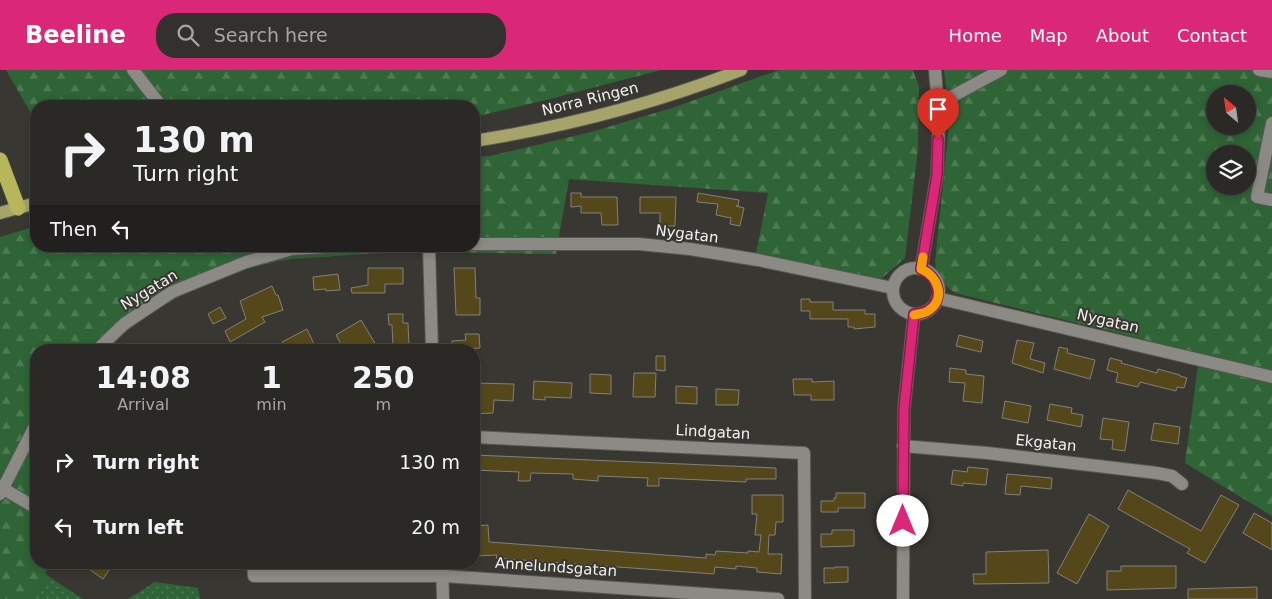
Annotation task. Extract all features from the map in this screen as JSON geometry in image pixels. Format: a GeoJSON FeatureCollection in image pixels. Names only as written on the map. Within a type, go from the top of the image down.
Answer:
{"type":"FeatureCollection","features":[{"type":"Feature","properties":{"kind":"highway"},"geometry":{"type":"LineString","coordinates":[[0,160],[18,208]]}},
{"type":"Feature","properties":{"kind":"main road","name":"Norra Ringen"},"geometry":{"type":"LineString","coordinates":[[480,141],[517,135],[625,109],[741,70]]}},
{"type":"Feature","properties":{"kind":"main road"},"geometry":{"type":"LineString","coordinates":[[0,213],[30,205]]}},
{"type":"Feature","properties":{"kind":"street"},"geometry":{"type":"LineString","coordinates":[[133,70],[156,100]]}},
{"type":"Feature","properties":{"kind":"street"},"geometry":{"type":"LineString","coordinates":[[921,269],[937,175],[939,120],[935,70]]}},
{"type":"Feature","properties":{"kind":"street"},"geometry":{"type":"LineString","coordinates":[[938,100],[950,97],[1001,70]]}},
{"type":"Feature","properties":{"kind":"street"},"geometry":{"type":"LineString","coordinates":[[1259,70],[1272,72]]}},
{"type":"Feature","properties":{"kind":"street"},"geometry":{"type":"LineString","coordinates":[[1272,123],[1257,197],[1272,200]]}},
{"type":"Feature","properties":{"kind":"street","name":"Nygatan"},"geometry":{"type":"LineString","coordinates":[[480,244],[639,244],[690,249],[758,260],[893,288]]}},
{"type":"Feature","properties":{"kind":"street","name":"Nygatan"},"geometry":{"type":"LineString","coordinates":[[102,344],[124,324],[172,292],[254,259],[281,252]]}},
{"type":"Feature","properties":{"kind":"street"},"geometry":{"type":"LineString","coordinates":[[429,252],[432,344]]}},
{"type":"Feature","properties":{"kind":"street"},"geometry":{"type":"LineString","coordinates":[[913,268],[921,269],[929,272],[936,280],[938,293],[936,303],[930,310],[921,314],[914,314],[902,309],[897,304],[893,288],[897,278],[905,271],[913,268]]}},
{"type":"Feature","properties":{"kind":"street","name":"Nygatan"},"geometry":{"type":"LineString","coordinates":[[937,298],[1272,377]]}},
{"type":"Feature","properties":{"kind":"street"},"geometry":{"type":"LineString","coordinates":[[903,599],[904,409],[914,314]]}},
{"type":"Feature","properties":{"kind":"street"},"geometry":{"type":"LineString","coordinates":[[30,435],[1,491],[30,505]]}},
{"type":"Feature","properties":{"kind":"street","name":"Lindgatan"},"geometry":{"type":"LineString","coordinates":[[480,437],[804,453],[805,599]]}},
{"type":"Feature","properties":{"kind":"street","name":"Ekgatan"},"geometry":{"type":"LineString","coordinates":[[903,446],[987,452],[1157,472],[1172,476],[1182,484]]}},
{"type":"Feature","properties":{"kind":"street","name":"Annelundsgatan"},"geometry":{"type":"LineString","coordinates":[[254,569],[254,576],[442,576],[778,599]]}},
{"type":"Feature","properties":{"kind":"street"},"geometry":{"type":"LineString","coordinates":[[442,569],[443,599]]}},
{"type":"Feature","properties":{"kind":"green space"},"geometry":{"type":"Polygon","coordinates":[[[6,70],[661,70],[480,116],[480,100],[30,100],[30,112],[6,70]]]}},
{"type":"Feature","properties":{"kind":"green space"},"geometry":{"type":"Polygon","coordinates":[[[779,70],[913,70],[919,87],[918,149],[905,258],[881,279],[756,253],[768,193],[569,179],[556,254],[446,252],[480,252],[480,157],[490,156],[591,132],[672,108],[779,70]]]}},
{"type":"Feature","properties":{"kind":"green space"},"geometry":{"type":"Polygon","coordinates":[[[944,70],[1272,70],[1272,371],[955,293],[939,276],[935,262],[948,134],[948,103],[944,70]]]}},
{"type":"Feature","properties":{"kind":"green space"},"geometry":{"type":"Polygon","coordinates":[[[30,228],[30,252],[446,252],[363,254],[286,260],[255,267],[208,283],[164,305],[143,319],[113,344],[30,344],[30,569],[48,569],[45,573],[51,578],[31,599],[0,599],[0,237],[30,228]]]}},
{"type":"Feature","properties":{"kind":"green space"},"geometry":{"type":"Polygon","coordinates":[[[1198,365],[1272,384],[1272,516],[1185,463],[1198,365]]]}},
{"type":"Feature","properties":{"kind":"green space"},"geometry":{"type":"Polygon","coordinates":[[[51,578],[83,599],[31,599],[51,578]]]}},
{"type":"Feature","properties":{"kind":"green space"},"geometry":{"type":"Polygon","coordinates":[[[155,582],[198,588],[200,599],[128,599],[155,582]]]}},
{"type":"Feature","properties":{"kind":"building"},"geometry":{"type":"Polygon","coordinates":[[[571,193],[581,193],[581,197],[617,197],[618,225],[602,225],[601,213],[581,213],[581,206],[571,207],[571,193]]]}},
{"type":"Feature","properties":{"kind":"building"},"geometry":{"type":"Polygon","coordinates":[[[698,193],[739,200],[738,206],[736,206],[744,208],[740,226],[730,224],[731,218],[716,215],[718,204],[697,202],[698,193]]]}},
{"type":"Feature","properties":{"kind":"building"},"geometry":{"type":"Polygon","coordinates":[[[640,197],[676,197],[675,226],[660,226],[660,213],[640,213],[640,197]]]}},
{"type":"Feature","properties":{"kind":"building"},"geometry":{"type":"Polygon","coordinates":[[[368,268],[403,268],[403,284],[385,284],[385,293],[352,293],[351,288],[368,285],[368,268]]]}},
{"type":"Feature","properties":{"kind":"building"},"geometry":{"type":"Polygon","coordinates":[[[454,268],[475,268],[476,298],[480,298],[480,315],[456,315],[454,268]]]}},
{"type":"Feature","properties":{"kind":"building"},"geometry":{"type":"Polygon","coordinates":[[[338,274],[340,290],[314,290],[313,277],[338,274]]]}},
{"type":"Feature","properties":{"kind":"building"},"geometry":{"type":"Polygon","coordinates":[[[272,286],[276,295],[278,295],[283,310],[262,317],[265,322],[230,342],[225,331],[246,319],[240,301],[272,286]]]}},
{"type":"Feature","properties":{"kind":"building"},"geometry":{"type":"Polygon","coordinates":[[[801,299],[810,299],[810,302],[833,302],[833,310],[865,310],[865,314],[875,314],[875,327],[854,329],[854,327],[848,327],[848,319],[810,319],[810,311],[801,311],[801,299]]]}},
{"type":"Feature","properties":{"kind":"building"},"geometry":{"type":"Polygon","coordinates":[[[220,307],[226,318],[213,324],[208,314],[220,307]]]}},
{"type":"Feature","properties":{"kind":"building"},"geometry":{"type":"Polygon","coordinates":[[[388,314],[403,314],[403,323],[408,323],[409,344],[393,344],[392,325],[389,325],[388,314]]]}},
{"type":"Feature","properties":{"kind":"building"},"geometry":{"type":"Polygon","coordinates":[[[361,320],[375,344],[341,344],[336,335],[361,320]]]}},
{"type":"Feature","properties":{"kind":"building"},"geometry":{"type":"Polygon","coordinates":[[[307,329],[314,344],[283,344],[282,342],[307,329]]]}},
{"type":"Feature","properties":{"kind":"building"},"geometry":{"type":"Polygon","coordinates":[[[465,334],[479,334],[480,344],[452,344],[452,341],[466,340],[465,334]]]}},
{"type":"Feature","properties":{"kind":"building"},"geometry":{"type":"Polygon","coordinates":[[[959,335],[983,341],[981,352],[956,346],[959,335]]]}},
{"type":"Feature","properties":{"kind":"building"},"geometry":{"type":"Polygon","coordinates":[[[1017,340],[1034,343],[1030,359],[1045,363],[1043,373],[1012,363],[1017,340]]]}},
{"type":"Feature","properties":{"kind":"building"},"geometry":{"type":"Polygon","coordinates":[[[1059,347],[1068,349],[1067,353],[1095,360],[1090,379],[1054,369],[1059,347]]]}},
{"type":"Feature","properties":{"kind":"building"},"geometry":{"type":"Polygon","coordinates":[[[656,356],[665,356],[665,371],[656,370],[656,356]]]}},
{"type":"Feature","properties":{"kind":"building"},"geometry":{"type":"Polygon","coordinates":[[[1110,358],[1157,373],[1158,369],[1180,375],[1187,378],[1184,388],[1177,387],[1176,391],[1140,382],[1138,387],[1116,382],[1118,373],[1107,370],[1110,358]]]}},
{"type":"Feature","properties":{"kind":"building"},"geometry":{"type":"Polygon","coordinates":[[[950,368],[966,370],[966,374],[984,376],[982,403],[963,401],[965,383],[949,382],[950,368]]]}},
{"type":"Feature","properties":{"kind":"building"},"geometry":{"type":"Polygon","coordinates":[[[634,373],[656,373],[655,397],[633,397],[634,373]]]}},
{"type":"Feature","properties":{"kind":"building"},"geometry":{"type":"Polygon","coordinates":[[[590,374],[611,375],[611,394],[590,393],[590,374]]]}},
{"type":"Feature","properties":{"kind":"building"},"geometry":{"type":"Polygon","coordinates":[[[793,379],[812,379],[812,382],[834,381],[834,400],[811,400],[811,395],[794,395],[793,379]]]}},
{"type":"Feature","properties":{"kind":"building"},"geometry":{"type":"Polygon","coordinates":[[[534,381],[572,383],[571,398],[545,397],[545,400],[533,399],[534,381]]]}},
{"type":"Feature","properties":{"kind":"building"},"geometry":{"type":"Polygon","coordinates":[[[480,383],[514,384],[513,401],[494,400],[493,413],[480,414],[480,383]]]}},
{"type":"Feature","properties":{"kind":"building"},"geometry":{"type":"Polygon","coordinates":[[[676,386],[697,387],[697,404],[676,403],[676,386]]]}},
{"type":"Feature","properties":{"kind":"building"},"geometry":{"type":"Polygon","coordinates":[[[716,389],[739,390],[738,405],[716,405],[716,389]]]}},
{"type":"Feature","properties":{"kind":"building"},"geometry":{"type":"Polygon","coordinates":[[[1005,401],[1031,406],[1028,423],[1002,418],[1005,401]]]}},
{"type":"Feature","properties":{"kind":"building"},"geometry":{"type":"Polygon","coordinates":[[[1050,404],[1072,408],[1071,413],[1083,415],[1081,427],[1047,420],[1050,404]]]}},
{"type":"Feature","properties":{"kind":"building"},"geometry":{"type":"Polygon","coordinates":[[[1103,418],[1129,422],[1125,451],[1112,449],[1113,440],[1100,439],[1103,418]]]}},
{"type":"Feature","properties":{"kind":"building"},"geometry":{"type":"Polygon","coordinates":[[[1154,423],[1180,427],[1178,444],[1151,440],[1154,423]]]}},
{"type":"Feature","properties":{"kind":"building"},"geometry":{"type":"Polygon","coordinates":[[[480,455],[776,468],[776,479],[746,479],[746,482],[659,478],[659,486],[647,486],[648,478],[598,476],[598,481],[573,479],[573,474],[531,473],[530,481],[518,481],[519,472],[480,470],[480,455]]]}},
{"type":"Feature","properties":{"kind":"building"},"geometry":{"type":"Polygon","coordinates":[[[968,467],[988,469],[986,485],[963,483],[963,486],[951,484],[953,470],[967,472],[968,467]]]}},
{"type":"Feature","properties":{"kind":"building"},"geometry":{"type":"Polygon","coordinates":[[[1007,474],[1052,478],[1051,489],[1021,486],[1020,495],[1005,494],[1007,474]]]}},
{"type":"Feature","properties":{"kind":"building"},"geometry":{"type":"Polygon","coordinates":[[[1128,490],[1201,531],[1221,495],[1239,505],[1205,563],[1187,553],[1190,549],[1118,509],[1128,490]]]}},
{"type":"Feature","properties":{"kind":"building"},"geometry":{"type":"Polygon","coordinates":[[[836,493],[865,493],[865,508],[838,508],[838,512],[821,512],[821,501],[834,501],[836,493]]]}},
{"type":"Feature","properties":{"kind":"building"},"geometry":{"type":"Polygon","coordinates":[[[752,495],[783,495],[783,522],[776,522],[775,535],[769,535],[768,554],[782,554],[781,574],[757,572],[757,568],[736,566],[736,569],[715,567],[714,574],[496,558],[497,555],[480,556],[480,526],[488,525],[489,542],[706,558],[706,554],[715,555],[716,551],[759,552],[761,535],[755,535],[757,514],[752,514],[752,495]]]}},
{"type":"Feature","properties":{"kind":"building"},"geometry":{"type":"Polygon","coordinates":[[[1254,513],[1272,523],[1272,550],[1243,533],[1254,513]]]}},
{"type":"Feature","properties":{"kind":"building"},"geometry":{"type":"Polygon","coordinates":[[[1089,514],[1109,526],[1077,584],[1057,573],[1089,514]]]}},
{"type":"Feature","properties":{"kind":"building"},"geometry":{"type":"Polygon","coordinates":[[[832,530],[854,530],[854,546],[821,547],[821,534],[832,534],[832,530]]]}},
{"type":"Feature","properties":{"kind":"building"},"geometry":{"type":"Polygon","coordinates":[[[1048,550],[1049,583],[974,584],[973,574],[986,574],[986,552],[1048,550]]]}},
{"type":"Feature","properties":{"kind":"building"},"geometry":{"type":"Polygon","coordinates":[[[1121,566],[1176,566],[1176,588],[1107,590],[1107,571],[1121,571],[1121,566]]]}},
{"type":"Feature","properties":{"kind":"building"},"geometry":{"type":"Polygon","coordinates":[[[848,567],[848,582],[824,583],[824,568],[848,567]]]}},
{"type":"Feature","properties":{"kind":"building"},"geometry":{"type":"Polygon","coordinates":[[[89,569],[109,570],[103,579],[89,569]]]}},
{"type":"Feature","properties":{"kind":"building"},"geometry":{"type":"Polygon","coordinates":[[[1257,587],[1257,599],[1188,599],[1188,589],[1257,587]]]}},
{"type":"Feature","properties":{"kind":"slow traffic"},"geometry":{"type":"LineString","coordinates":[[914,315],[930,310],[936,303],[938,293],[936,280],[929,272],[921,269],[923,257]]}},
{"type":"Feature","properties":{"kind":"route"},"geometry":{"type":"LineString","coordinates":[[903,521],[904,409],[909,345],[914,314],[921,314],[930,310],[936,303],[938,293],[936,280],[929,272],[921,269],[937,175],[938,139]]}}]}
